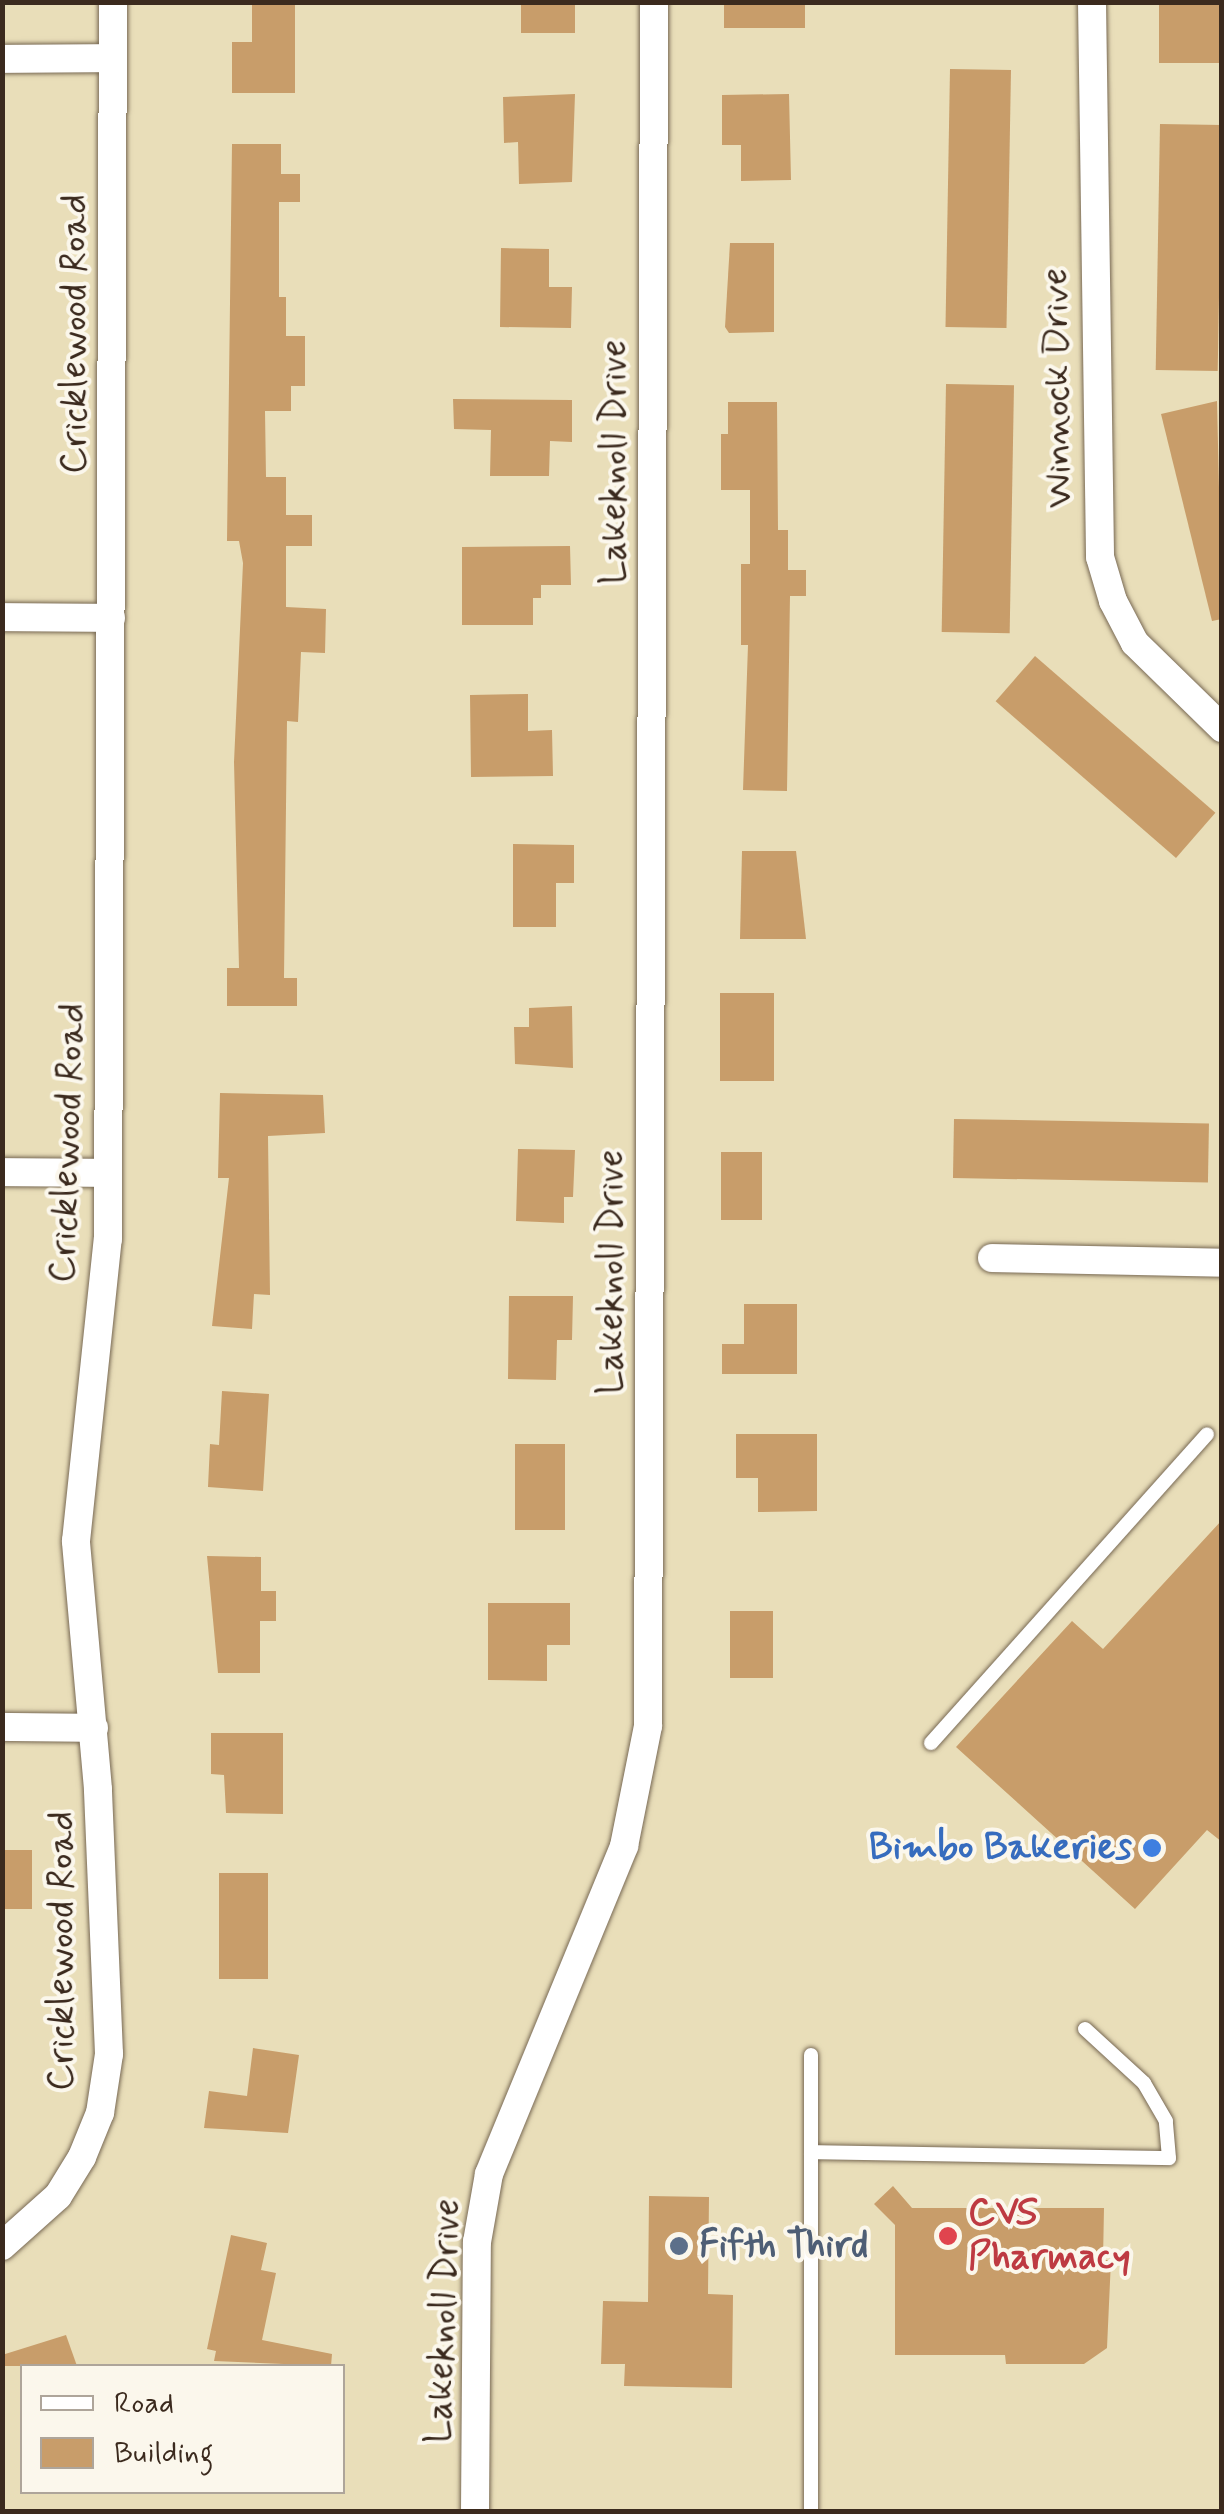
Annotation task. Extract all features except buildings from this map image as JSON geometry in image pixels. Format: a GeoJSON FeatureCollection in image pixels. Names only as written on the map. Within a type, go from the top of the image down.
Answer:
{"type":"FeatureCollection","features":[{"type":"Feature","properties":{"kind":"street","name":"Cricklewood Road"},"geometry":{"type":"LineString","coordinates":[[2,2246],[66,2184],[89,2142],[106,2084],[94,1728],[76,1541],[108,1239],[113,2]]}},
{"type":"Feature","properties":{"kind":"street","name":"Lakeknoll Drive"},"geometry":{"type":"LineString","coordinates":[[475,2512],[477,2242],[489,2174],[624,1846],[648,1726],[654,2]]}},
{"type":"Feature","properties":{"kind":"street","name":"Winnock Drive"},"geometry":{"type":"LineString","coordinates":[[1092,2],[1100,557],[1127,631],[1167,680],[1222,728]]}},
{"type":"Feature","properties":{"kind":"street"},"geometry":{"type":"LineString","coordinates":[[2,60],[113,58]]}},
{"type":"Feature","properties":{"kind":"street"},"geometry":{"type":"LineString","coordinates":[[2,617],[111,618]]}},
{"type":"Feature","properties":{"kind":"street"},"geometry":{"type":"LineString","coordinates":[[2,1172],[108,1173]]}},
{"type":"Feature","properties":{"kind":"street"},"geometry":{"type":"LineString","coordinates":[[992,1258],[1222,1263]]}},
{"type":"Feature","properties":{"kind":"street"},"geometry":{"type":"LineString","coordinates":[[2,1728],[94,1728]]}},
{"type":"Feature","properties":{"kind":"lane"},"geometry":{"type":"LineString","coordinates":[[931,1743],[1207,1434]]}},
{"type":"Feature","properties":{"kind":"lane"},"geometry":{"type":"LineString","coordinates":[[810,2152],[1169,2158],[1166,2121],[1144,2083],[1085,2029]]}},
{"type":"Feature","properties":{"kind":"lane"},"geometry":{"type":"LineString","coordinates":[[810,2055],[812,2512]]}},
{"type":"Feature","properties":{"kind":"place","name":"Bimbo Bakeries"},"geometry":{"type":"Point","coordinates":[1152,1848]}},
{"type":"Feature","properties":{"kind":"place","name":"CVS Pharmacy"},"geometry":{"type":"Point","coordinates":[948,2236]}},
{"type":"Feature","properties":{"kind":"place","name":"Fifth Third"},"geometry":{"type":"Point","coordinates":[679,2246]}}]}
